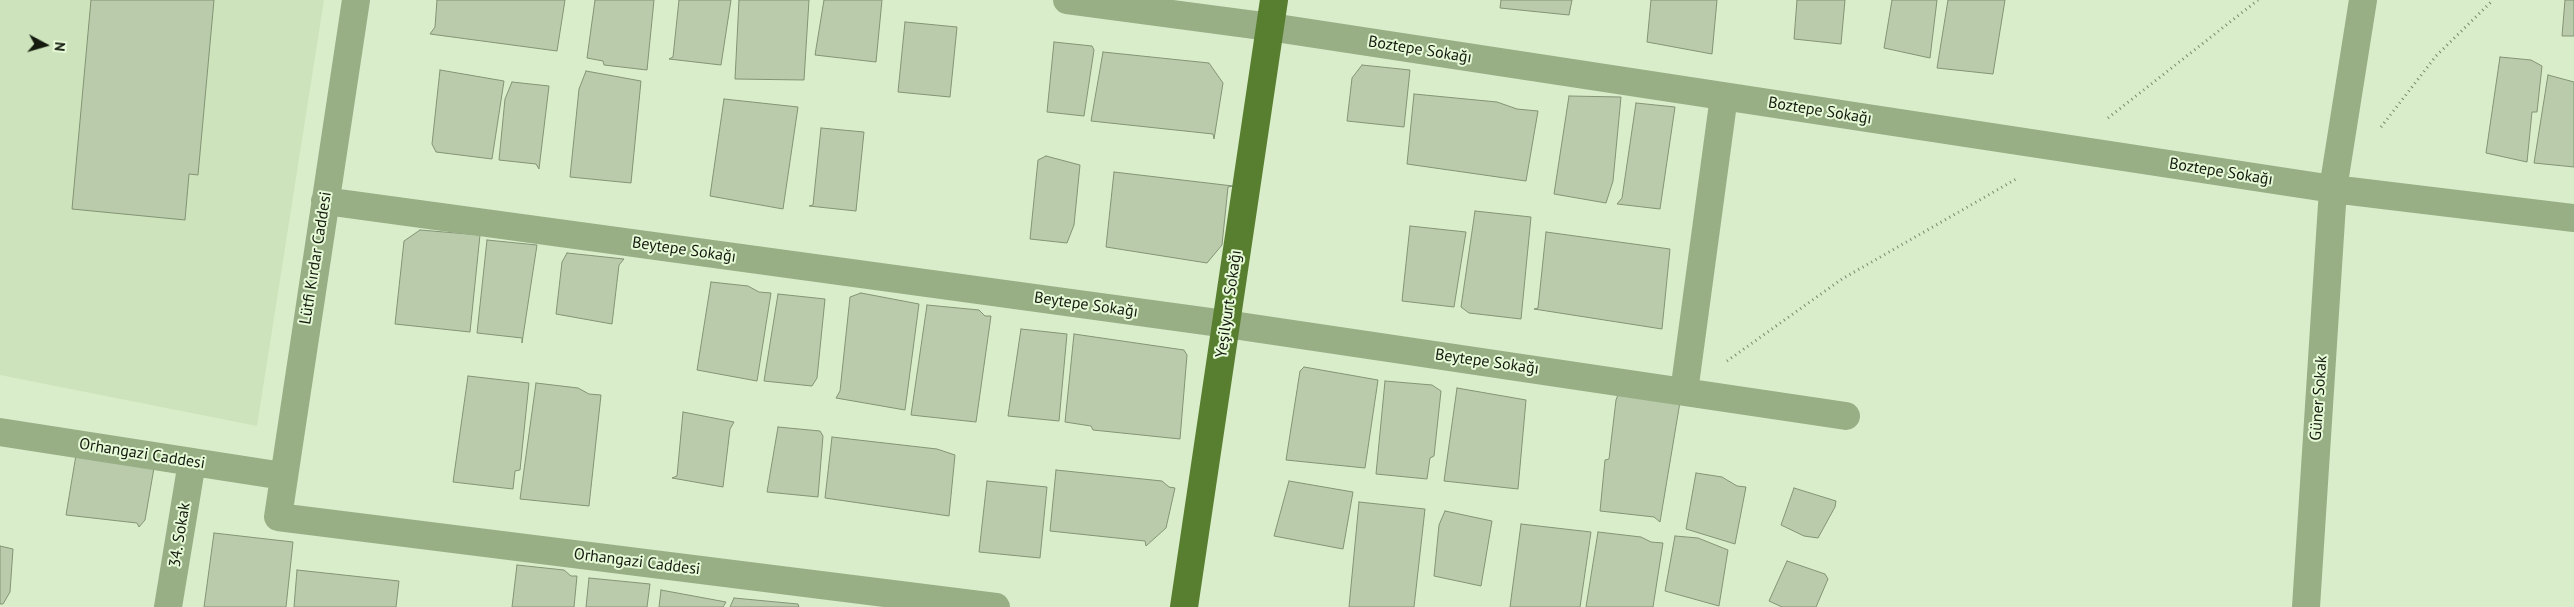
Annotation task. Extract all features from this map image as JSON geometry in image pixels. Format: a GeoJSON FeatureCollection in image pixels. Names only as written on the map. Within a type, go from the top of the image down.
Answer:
{"type":"FeatureCollection","features":[{"type":"Feature","properties":{"kind":"main road","name":"Yeşilyurt Sokağı"},"geometry":{"type":"LineString","coordinates":[[1184,607],[1274,0]]}},
{"type":"Feature","properties":{"kind":"street","name":"Lütfi Kırdar Caddesi"},"geometry":{"type":"LineString","coordinates":[[278,517],[356,0]]}},
{"type":"Feature","properties":{"kind":"street","name":"Boztepe Sokağı"},"geometry":{"type":"LineString","coordinates":[[1067,0],[1270,27],[2333,189],[2574,218]]}},
{"type":"Feature","properties":{"kind":"street","name":"Güner Sokak"},"geometry":{"type":"LineString","coordinates":[[2306,607],[2333,189],[2363,0]]}},
{"type":"Feature","properties":{"kind":"street"},"geometry":{"type":"LineString","coordinates":[[1684,392],[1724,96]]}},
{"type":"Feature","properties":{"kind":"street","name":"Beytepe Sokağı"},"geometry":{"type":"LineString","coordinates":[[325,201],[1226,324],[1846,416]]}},
{"type":"Feature","properties":{"kind":"street","name":"Orhangazi Caddesi"},"geometry":{"type":"LineString","coordinates":[[0,432],[283,476]]}},
{"type":"Feature","properties":{"kind":"street","name":"34. Sokak"},"geometry":{"type":"LineString","coordinates":[[168,607],[192,462]]}},
{"type":"Feature","properties":{"kind":"street","name":"Orhangazi Caddesi"},"geometry":{"type":"LineString","coordinates":[[278,517],[996,607]]}},
{"type":"Feature","properties":{"kind":"path"},"geometry":{"type":"LineString","coordinates":[[1684,392],[1842,279],[2068,149],[2258,0]]}},
{"type":"Feature","properties":{"kind":"path"},"geometry":{"type":"LineString","coordinates":[[2375,134],[2436,56],[2493,0]]}},
{"type":"Feature","properties":{"kind":"shaded area"},"geometry":{"type":"Polygon","coordinates":[[[0,0],[324,0],[257,426],[0,375],[0,0]]]}},
{"type":"Feature","properties":{"kind":"building"},"geometry":{"type":"Polygon","coordinates":[[[91,0],[214,0],[198,175],[189,174],[185,220],[72,209],[91,0]]]}},
{"type":"Feature","properties":{"kind":"building"},"geometry":{"type":"Polygon","coordinates":[[[437,0],[565,0],[557,51],[430,34],[435,27],[437,0]]]}},
{"type":"Feature","properties":{"kind":"building"},"geometry":{"type":"Polygon","coordinates":[[[595,0],[654,0],[647,70],[604,65],[603,61],[587,58],[595,0]]]}},
{"type":"Feature","properties":{"kind":"building"},"geometry":{"type":"Polygon","coordinates":[[[679,0],[731,0],[721,65],[669,59],[673,57],[679,0]]]}},
{"type":"Feature","properties":{"kind":"building"},"geometry":{"type":"Polygon","coordinates":[[[739,0],[809,0],[804,80],[735,79],[739,0]]]}},
{"type":"Feature","properties":{"kind":"building"},"geometry":{"type":"Polygon","coordinates":[[[824,0],[882,0],[876,62],[815,55],[824,0]]]}},
{"type":"Feature","properties":{"kind":"building"},"geometry":{"type":"Polygon","coordinates":[[[1501,0],[1572,0],[1569,15],[1500,8],[1501,0]]]}},
{"type":"Feature","properties":{"kind":"building"},"geometry":{"type":"Polygon","coordinates":[[[1651,0],[1717,0],[1712,54],[1647,42],[1651,0]]]}},
{"type":"Feature","properties":{"kind":"building"},"geometry":{"type":"Polygon","coordinates":[[[1797,0],[1845,0],[1841,44],[1794,39],[1797,0]]]}},
{"type":"Feature","properties":{"kind":"building"},"geometry":{"type":"Polygon","coordinates":[[[1892,0],[1937,0],[1930,58],[1884,48],[1892,0]]]}},
{"type":"Feature","properties":{"kind":"building"},"geometry":{"type":"Polygon","coordinates":[[[1948,0],[2005,0],[1993,74],[1937,68],[1948,0]]]}},
{"type":"Feature","properties":{"kind":"building"},"geometry":{"type":"Polygon","coordinates":[[[2565,0],[2574,0],[2574,36],[2562,36],[2565,0]]]}},
{"type":"Feature","properties":{"kind":"building"},"geometry":{"type":"Polygon","coordinates":[[[905,22],[957,27],[950,97],[898,92],[905,22]]]}},
{"type":"Feature","properties":{"kind":"building"},"geometry":{"type":"Polygon","coordinates":[[[1054,42],[1092,46],[1094,50],[1084,116],[1047,112],[1054,42]]]}},
{"type":"Feature","properties":{"kind":"building"},"geometry":{"type":"Polygon","coordinates":[[[1103,52],[1209,63],[1223,83],[1214,139],[1213,134],[1091,121],[1103,52]]]}},
{"type":"Feature","properties":{"kind":"building"},"geometry":{"type":"Polygon","coordinates":[[[2500,57],[2531,60],[2542,66],[2537,112],[2532,112],[2527,162],[2486,153],[2500,57]]]}},
{"type":"Feature","properties":{"kind":"building"},"geometry":{"type":"Polygon","coordinates":[[[1362,65],[1410,70],[1404,127],[1347,121],[1352,78],[1362,65]]]}},
{"type":"Feature","properties":{"kind":"building"},"geometry":{"type":"Polygon","coordinates":[[[440,70],[504,81],[492,159],[436,152],[432,144],[440,70]]]}},
{"type":"Feature","properties":{"kind":"building"},"geometry":{"type":"Polygon","coordinates":[[[586,71],[641,81],[631,183],[570,177],[579,89],[586,71]]]}},
{"type":"Feature","properties":{"kind":"building"},"geometry":{"type":"Polygon","coordinates":[[[2548,75],[2574,82],[2574,167],[2534,163],[2548,75]]]}},
{"type":"Feature","properties":{"kind":"building"},"geometry":{"type":"Polygon","coordinates":[[[512,82],[549,86],[539,169],[536,164],[499,160],[505,99],[512,82]]]}},
{"type":"Feature","properties":{"kind":"building"},"geometry":{"type":"Polygon","coordinates":[[[1414,94],[1497,102],[1517,109],[1538,111],[1526,181],[1407,164],[1414,94]]]}},
{"type":"Feature","properties":{"kind":"building"},"geometry":{"type":"Polygon","coordinates":[[[1569,96],[1621,97],[1613,181],[1606,203],[1554,194],[1569,96]]]}},
{"type":"Feature","properties":{"kind":"building"},"geometry":{"type":"Polygon","coordinates":[[[724,99],[798,107],[783,209],[710,196],[724,99]]]}},
{"type":"Feature","properties":{"kind":"building"},"geometry":{"type":"Polygon","coordinates":[[[1636,103],[1675,107],[1660,209],[1617,204],[1622,198],[1636,103]]]}},
{"type":"Feature","properties":{"kind":"building"},"geometry":{"type":"Polygon","coordinates":[[[821,128],[864,132],[856,211],[809,206],[813,205],[821,128]]]}},
{"type":"Feature","properties":{"kind":"building"},"geometry":{"type":"Polygon","coordinates":[[[1046,156],[1080,165],[1074,225],[1067,243],[1030,239],[1038,160],[1046,156]]]}},
{"type":"Feature","properties":{"kind":"building"},"geometry":{"type":"Polygon","coordinates":[[[1114,172],[1233,186],[1228,187],[1222,245],[1207,263],[1106,247],[1114,172]]]}},
{"type":"Feature","properties":{"kind":"building"},"geometry":{"type":"Polygon","coordinates":[[[1475,211],[1531,217],[1521,319],[1469,313],[1461,307],[1475,211]]]}},
{"type":"Feature","properties":{"kind":"building"},"geometry":{"type":"Polygon","coordinates":[[[1410,226],[1466,232],[1454,307],[1402,301],[1410,226]]]}},
{"type":"Feature","properties":{"kind":"building"},"geometry":{"type":"Polygon","coordinates":[[[420,230],[480,235],[470,332],[395,324],[404,241],[420,230]]]}},
{"type":"Feature","properties":{"kind":"building"},"geometry":{"type":"Polygon","coordinates":[[[1546,232],[1670,249],[1662,329],[1534,309],[1538,308],[1546,232]]]}},
{"type":"Feature","properties":{"kind":"building"},"geometry":{"type":"Polygon","coordinates":[[[487,240],[537,245],[522,343],[522,338],[477,333],[487,240]]]}},
{"type":"Feature","properties":{"kind":"building"},"geometry":{"type":"Polygon","coordinates":[[[567,253],[624,259],[619,265],[612,324],[556,314],[562,262],[567,253]]]}},
{"type":"Feature","properties":{"kind":"building"},"geometry":{"type":"Polygon","coordinates":[[[711,282],[748,286],[759,292],[771,293],[757,381],[697,370],[711,282]]]}},
{"type":"Feature","properties":{"kind":"building"},"geometry":{"type":"Polygon","coordinates":[[[861,293],[919,304],[905,410],[836,398],[840,391],[850,297],[861,293]]]}},
{"type":"Feature","properties":{"kind":"building"},"geometry":{"type":"Polygon","coordinates":[[[778,294],[825,299],[817,378],[812,386],[764,381],[778,294]]]}},
{"type":"Feature","properties":{"kind":"building"},"geometry":{"type":"Polygon","coordinates":[[[927,305],[979,310],[985,316],[991,316],[976,422],[911,415],[927,305]]]}},
{"type":"Feature","properties":{"kind":"building"},"geometry":{"type":"Polygon","coordinates":[[[1021,329],[1067,334],[1059,421],[1008,416],[1021,329]]]}},
{"type":"Feature","properties":{"kind":"building"},"geometry":{"type":"Polygon","coordinates":[[[1074,334],[1184,350],[1187,355],[1180,439],[1093,430],[1091,426],[1065,422],[1074,334]]]}},
{"type":"Feature","properties":{"kind":"building"},"geometry":{"type":"Polygon","coordinates":[[[1304,367],[1378,380],[1365,468],[1286,460],[1300,371],[1304,367]]]}},
{"type":"Feature","properties":{"kind":"building"},"geometry":{"type":"Polygon","coordinates":[[[468,376],[529,383],[520,470],[515,471],[513,489],[453,482],[468,376]]]}},
{"type":"Feature","properties":{"kind":"building"},"geometry":{"type":"Polygon","coordinates":[[[1385,381],[1432,385],[1441,391],[1434,456],[1430,458],[1427,479],[1376,474],[1385,381]]]}},
{"type":"Feature","properties":{"kind":"building"},"geometry":{"type":"Polygon","coordinates":[[[536,383],[578,388],[589,394],[601,395],[589,506],[520,499],[536,383]]]}},
{"type":"Feature","properties":{"kind":"building"},"geometry":{"type":"Polygon","coordinates":[[[1621,387],[1680,402],[1660,522],[1654,517],[1600,511],[1605,460],[1609,459],[1616,400],[1621,387]]]}},
{"type":"Feature","properties":{"kind":"building"},"geometry":{"type":"Polygon","coordinates":[[[1457,388],[1526,400],[1518,489],[1444,481],[1457,388]]]}},
{"type":"Feature","properties":{"kind":"building"},"geometry":{"type":"Polygon","coordinates":[[[683,412],[734,422],[730,429],[723,487],[672,478],[677,476],[683,412]]]}},
{"type":"Feature","properties":{"kind":"building"},"geometry":{"type":"Polygon","coordinates":[[[778,427],[820,431],[823,436],[818,497],[767,492],[778,427]]]}},
{"type":"Feature","properties":{"kind":"building"},"geometry":{"type":"Polygon","coordinates":[[[832,437],[937,449],[955,455],[949,516],[825,498],[832,437]]]}},
{"type":"Feature","properties":{"kind":"building"},"geometry":{"type":"Polygon","coordinates":[[[76,455],[154,468],[145,520],[139,527],[137,523],[66,515],[76,455]]]}},
{"type":"Feature","properties":{"kind":"building"},"geometry":{"type":"Polygon","coordinates":[[[1056,470],[1162,481],[1169,487],[1175,488],[1166,528],[1146,546],[1145,541],[1050,531],[1056,470]]]}},
{"type":"Feature","properties":{"kind":"building"},"geometry":{"type":"Polygon","coordinates":[[[1696,473],[1722,477],[1737,486],[1746,487],[1735,544],[1686,529],[1696,473]]]}},
{"type":"Feature","properties":{"kind":"building"},"geometry":{"type":"Polygon","coordinates":[[[987,481],[1047,487],[1040,558],[979,552],[987,481]]]}},
{"type":"Feature","properties":{"kind":"building"},"geometry":{"type":"Polygon","coordinates":[[[1289,481],[1353,492],[1343,549],[1274,536],[1289,481]]]}},
{"type":"Feature","properties":{"kind":"building"},"geometry":{"type":"Polygon","coordinates":[[[1794,488],[1836,501],[1835,507],[1818,538],[1804,536],[1781,525],[1794,488]]]}},
{"type":"Feature","properties":{"kind":"building"},"geometry":{"type":"Polygon","coordinates":[[[1359,502],[1425,509],[1414,607],[1349,607],[1359,502]]]}},
{"type":"Feature","properties":{"kind":"building"},"geometry":{"type":"Polygon","coordinates":[[[1445,511],[1492,521],[1481,586],[1434,576],[1439,525],[1445,511]]]}},
{"type":"Feature","properties":{"kind":"building"},"geometry":{"type":"Polygon","coordinates":[[[1521,524],[1591,532],[1580,607],[1510,607],[1521,524]]]}},
{"type":"Feature","properties":{"kind":"building"},"geometry":{"type":"Polygon","coordinates":[[[1598,532],[1641,537],[1651,542],[1663,543],[1653,607],[1586,607],[1598,532]]]}},
{"type":"Feature","properties":{"kind":"building"},"geometry":{"type":"Polygon","coordinates":[[[214,533],[293,542],[286,607],[204,607],[214,533]]]}},
{"type":"Feature","properties":{"kind":"building"},"geometry":{"type":"Polygon","coordinates":[[[1675,536],[1698,538],[1728,550],[1719,606],[1665,591],[1675,536]]]}},
{"type":"Feature","properties":{"kind":"building"},"geometry":{"type":"Polygon","coordinates":[[[0,546],[13,549],[10,592],[3,604],[0,604],[0,546]]]}},
{"type":"Feature","properties":{"kind":"building"},"geometry":{"type":"Polygon","coordinates":[[[1787,561],[1825,574],[1828,579],[1816,607],[1782,607],[1769,601],[1787,561]]]}},
{"type":"Feature","properties":{"kind":"building"},"geometry":{"type":"Polygon","coordinates":[[[517,565],[564,570],[571,576],[577,576],[574,607],[512,607],[517,565]]]}},
{"type":"Feature","properties":{"kind":"building"},"geometry":{"type":"Polygon","coordinates":[[[297,570],[399,581],[396,607],[294,607],[297,570]]]}},
{"type":"Feature","properties":{"kind":"building"},"geometry":{"type":"Polygon","coordinates":[[[589,578],[650,584],[647,607],[586,607],[589,578]]]}},
{"type":"Feature","properties":{"kind":"building"},"geometry":{"type":"Polygon","coordinates":[[[661,590],[726,602],[723,607],[659,607],[661,590]]]}},
{"type":"Feature","properties":{"kind":"building"},"geometry":{"type":"Polygon","coordinates":[[[734,598],[798,604],[799,607],[730,607],[734,598]]]}}]}
